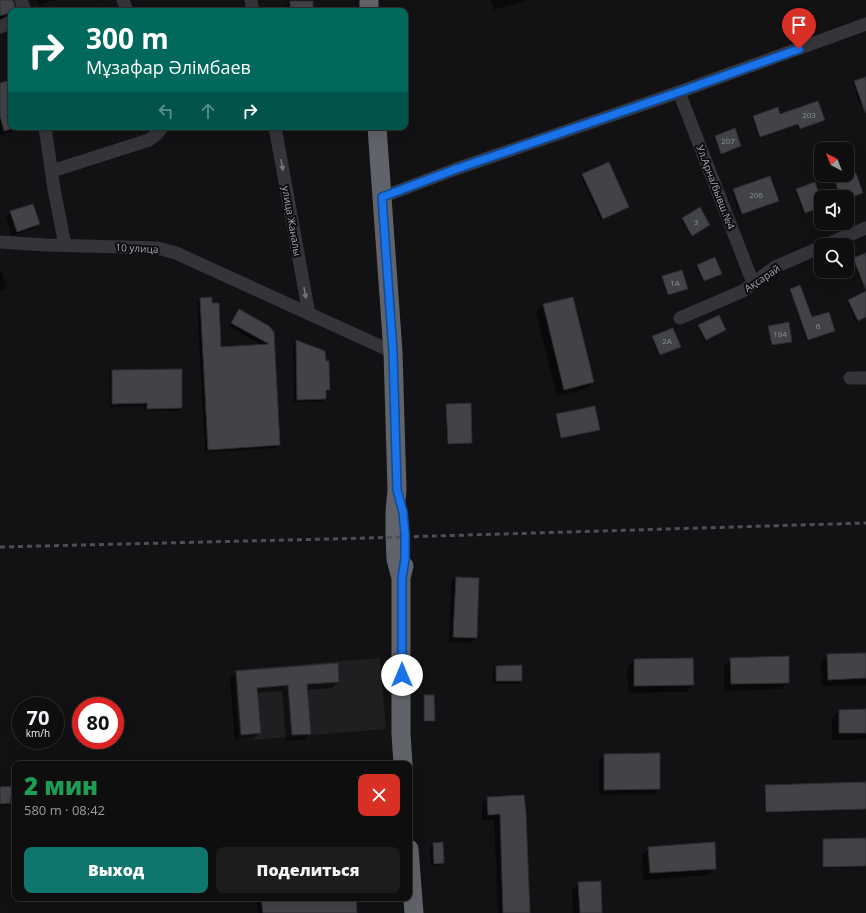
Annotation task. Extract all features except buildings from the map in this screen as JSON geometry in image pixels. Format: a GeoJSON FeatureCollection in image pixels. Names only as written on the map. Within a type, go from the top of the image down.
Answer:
{"type":"FeatureCollection","features":[{"type":"Feature","properties":{"kind":"highway"},"geometry":{"type":"LineString","coordinates":[[377,130],[393,352],[397,490],[403,512],[405,534],[405,559],[402,578],[401,734],[403,761]]}},
{"type":"Feature","properties":{"kind":"highway"},"geometry":{"type":"LineString","coordinates":[[412,898],[414,913]]}},
{"type":"Feature","properties":{"kind":"highway"},"geometry":{"type":"LineString","coordinates":[[405,913],[407,901]]}},
{"type":"Feature","properties":{"kind":"street"},"geometry":{"type":"LineString","coordinates":[[382,197],[456,169],[679,92],[866,24]]}},
{"type":"Feature","properties":{"kind":"street","name":"Ул.Арна/бывш.№4"},"geometry":{"type":"LineString","coordinates":[[679,92],[753,283]]}},
{"type":"Feature","properties":{"kind":"street"},"geometry":{"type":"LineString","coordinates":[[45,130],[54,189],[65,245]]}},
{"type":"Feature","properties":{"kind":"street"},"geometry":{"type":"LineString","coordinates":[[52,171],[149,140],[160,130]]}},
{"type":"Feature","properties":{"kind":"street","name":"улица Жаналы"},"geometry":{"type":"LineString","coordinates":[[276,130],[309,314]]}},
{"type":"Feature","properties":{"kind":"street"},"geometry":{"type":"LineString","coordinates":[[842,238],[866,228]]}},
{"type":"Feature","properties":{"kind":"street","name":"10 улица"},"geometry":{"type":"LineString","coordinates":[[0,242],[158,248],[176,253],[393,352]]}},
{"type":"Feature","properties":{"kind":"street","name":"Ақсарай"},"geometry":{"type":"LineString","coordinates":[[680,318],[743,291],[775,267],[814,250]]}},
{"type":"Feature","properties":{"kind":"street"},"geometry":{"type":"LineString","coordinates":[[850,378],[866,378]]}},
{"type":"Feature","properties":{"kind":"shaded area"},"geometry":{"type":"Polygon","coordinates":[[[380,658],[386,729],[239,741],[234,670],[380,658]]]}},
{"type":"Feature","properties":{"kind":"railway"},"geometry":{"type":"LineString","coordinates":[[0,547],[369,538],[866,523]]}},
{"type":"Feature","properties":{"kind":"route"},"geometry":{"type":"LineString","coordinates":[[402,675],[402,578],[405,559],[405,534],[403,512],[397,490],[393,352],[382,197],[456,169],[799,49]]}}]}
